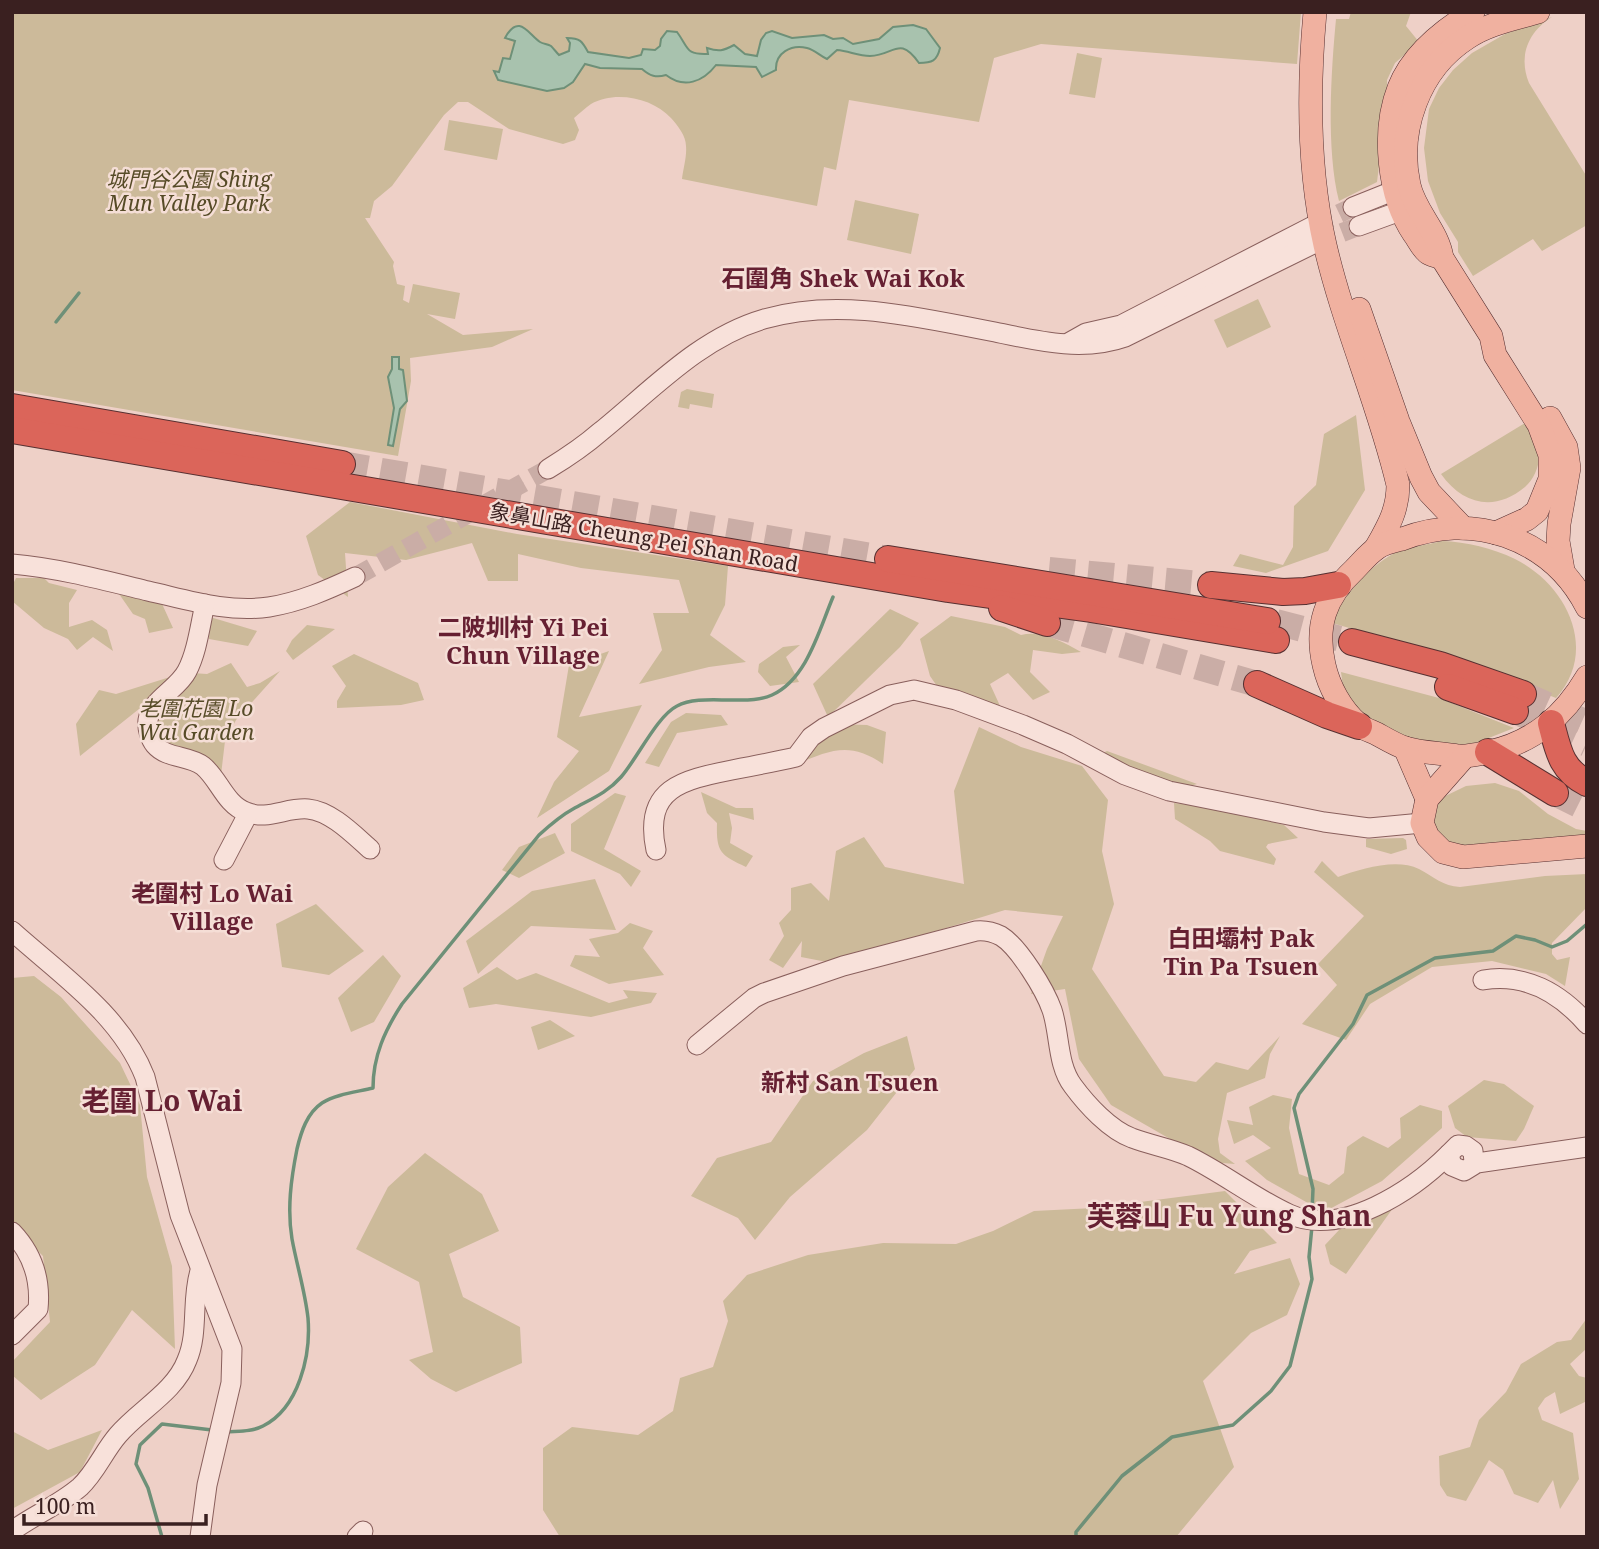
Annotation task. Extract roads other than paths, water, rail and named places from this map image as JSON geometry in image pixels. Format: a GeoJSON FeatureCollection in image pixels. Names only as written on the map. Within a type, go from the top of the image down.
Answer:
{"type":"FeatureCollection","features":[{"type":"Feature","properties":{"kind":"highway"},"geometry":{"type":"LineString","coordinates":[[12,407],[342,464]]}},
{"type":"Feature","properties":{"kind":"highway","name":"象鼻山路 Cheung Pei Shan Road"},"geometry":{"type":"LineString","coordinates":[[12,430],[1276,631]]}},
{"type":"Feature","properties":{"kind":"highway","name":"象鼻山路 Cheung Pei Shan Road"},"geometry":{"type":"LineString","coordinates":[[888,559],[950,579]]}},
{"type":"Feature","properties":{"kind":"highway"},"geometry":{"type":"LineString","coordinates":[[950,579],[1049,570]]}},
{"type":"Feature","properties":{"kind":"highway"},"geometry":{"type":"LineString","coordinates":[[950,579],[1047,623]]}},
{"type":"Feature","properties":{"kind":"highway"},"geometry":{"type":"LineString","coordinates":[[1211,585],[1295,592],[1338,585]]}},
{"type":"Feature","properties":{"kind":"highway"},"geometry":{"type":"LineString","coordinates":[[1350,651],[1440,665],[1519,702]]}},
{"type":"Feature","properties":{"kind":"highway"},"geometry":{"type":"LineString","coordinates":[[1257,684],[1359,726]]}},
{"type":"Feature","properties":{"kind":"highway"},"geometry":{"type":"LineString","coordinates":[[1551,723],[1564,766],[1571,774],[1587,783]]}},
{"type":"Feature","properties":{"kind":"highway"},"geometry":{"type":"LineString","coordinates":[[1476,755],[1555,793]]}},
{"type":"Feature","properties":{"kind":"main road"},"geometry":{"type":"LineString","coordinates":[[1315,12],[1312,125],[1317,197],[1325,244],[1398,485],[1394,516],[1376,548],[1338,585],[1321,625],[1322,659],[1327,678],[1341,705],[1359,726],[1405,748],[1476,755],[1524,740],[1551,723],[1569,705],[1587,677]]}},
{"type":"Feature","properties":{"kind":"main road"},"geometry":{"type":"LineString","coordinates":[[1331,12],[1326,69],[1329,156],[1332,196],[1349,276],[1420,477],[1429,492],[1463,528]]}},
{"type":"Feature","properties":{"kind":"main road"},"geometry":{"type":"LineString","coordinates":[[1474,12],[1452,24],[1426,47],[1410,67],[1399,87],[1394,105],[1390,142],[1426,251],[1442,258],[1491,336],[1506,348],[1566,447],[1569,468],[1558,536],[1563,570]]}},
{"type":"Feature","properties":{"kind":"main road"},"geometry":{"type":"LineString","coordinates":[[1406,197],[1410,120],[1418,93],[1441,59],[1467,37],[1538,12]]}},
{"type":"Feature","properties":{"kind":"main road"},"geometry":{"type":"LineString","coordinates":[[1491,336],[1495,355],[1547,442],[1551,465],[1548,489],[1537,512],[1496,533]]}},
{"type":"Feature","properties":{"kind":"main road"},"geometry":{"type":"LineString","coordinates":[[1376,548],[1431,529],[1463,528],[1496,533],[1520,541],[1541,553],[1563,570],[1585,600]]}},
{"type":"Feature","properties":{"kind":"main road"},"geometry":{"type":"LineString","coordinates":[[1405,748],[1427,799],[1422,823],[1428,837],[1435,846],[1453,856],[1474,857],[1587,846]]}},
{"type":"Feature","properties":{"kind":"main road"},"geometry":{"type":"LineString","coordinates":[[1427,799],[1476,755]]}},
{"type":"Feature","properties":{"kind":"street"},"geometry":{"type":"LineString","coordinates":[[1356,216],[1406,197]]}},
{"type":"Feature","properties":{"kind":"street"},"geometry":{"type":"LineString","coordinates":[[548,469],[598,434],[703,347],[732,331],[765,319],[809,310],[859,310],[1067,344],[1086,333],[1121,325],[1314,235]]}},
{"type":"Feature","properties":{"kind":"street"},"geometry":{"type":"LineString","coordinates":[[12,564],[87,576],[205,604],[238,608],[275,606],[320,593],[355,577]]}},
{"type":"Feature","properties":{"kind":"street"},"geometry":{"type":"LineString","coordinates":[[205,604],[189,668],[178,684],[153,707],[147,724],[153,743],[162,752],[193,760],[201,765],[228,799],[248,814],[262,816],[310,809],[340,824],[370,849]]}},
{"type":"Feature","properties":{"kind":"street"},"geometry":{"type":"LineString","coordinates":[[656,850],[652,832],[656,811],[660,802],[675,786],[694,778],[796,757],[811,737],[824,728],[890,695],[908,691],[956,700],[1038,731],[1125,775],[1168,791],[1324,822],[1369,828],[1422,823]]}},
{"type":"Feature","properties":{"kind":"street"},"geometry":{"type":"LineString","coordinates":[[224,860],[248,814]]}},
{"type":"Feature","properties":{"kind":"street"},"geometry":{"type":"LineString","coordinates":[[12,931],[109,1018],[136,1055],[145,1077],[180,1215],[232,1349],[233,1366],[228,1402],[214,1450],[200,1537]]}},
{"type":"Feature","properties":{"kind":"street"},"geometry":{"type":"LineString","coordinates":[[697,1045],[754,998],[764,993],[843,966],[918,946],[976,931],[993,932],[1008,941],[1045,993],[1053,1013],[1061,1054],[1070,1081],[1112,1126],[1130,1138],[1186,1155],[1289,1214],[1312,1220],[1336,1219],[1378,1206],[1432,1172],[1463,1160],[1496,1159],[1587,1147]]}},
{"type":"Feature","properties":{"kind":"street"},"geometry":{"type":"LineString","coordinates":[[1483,980],[1499,977],[1538,985],[1587,1024]]}},
{"type":"Feature","properties":{"kind":"street"},"geometry":{"type":"LineString","coordinates":[[12,1231],[30,1256],[39,1286],[38,1309],[12,1335]]}},
{"type":"Feature","properties":{"kind":"street"},"geometry":{"type":"LineString","coordinates":[[15,1526],[43,1513],[81,1486],[118,1434],[179,1375],[191,1349],[194,1334],[193,1309],[200,1270]]}},
{"type":"Feature","properties":{"kind":"waterway"},"geometry":{"type":"LineString","coordinates":[[56,322],[79,293]]}},
{"type":"Feature","properties":{"kind":"waterway"},"geometry":{"type":"LineString","coordinates":[[226,1432],[254,1429],[275,1418],[294,1394],[305,1364],[308,1318],[292,1239],[290,1205],[297,1149],[312,1112],[334,1097],[373,1088],[375,1065],[381,1044],[402,1004],[539,835],[564,815],[616,783],[662,719],[677,706],[696,701],[757,699],[784,688],[803,666],[833,597]]}},
{"type":"Feature","properties":{"kind":"waterway"},"geometry":{"type":"LineString","coordinates":[[1312,1212],[1313,1189],[1294,1108],[1299,1094],[1353,1024],[1367,995],[1435,958],[1493,951],[1516,936],[1552,947],[1567,941],[1587,924]]}},
{"type":"Feature","properties":{"kind":"waterway"},"geometry":{"type":"LineString","coordinates":[[1076,1537],[1076,1532],[1122,1476],[1172,1437],[1233,1425],[1271,1391],[1290,1366],[1312,1279],[1309,1257],[1312,1226]]}},
{"type":"Feature","properties":{"kind":"waterway"},"geometry":{"type":"LineString","coordinates":[[162,1537],[148,1488],[136,1464],[140,1445],[162,1424],[212,1430]]}},
{"type":"Feature","properties":{"kind":"tunnel"},"geometry":{"type":"LineString","coordinates":[[1313,226],[1353,207]]}},
{"type":"Feature","properties":{"kind":"tunnel"},"geometry":{"type":"LineString","coordinates":[[1315,243],[1359,226]]}},
{"type":"Feature","properties":{"kind":"tunnel"},"geometry":{"type":"LineString","coordinates":[[342,464],[888,559]]}},
{"type":"Feature","properties":{"kind":"tunnel"},"geometry":{"type":"LineString","coordinates":[[355,577],[548,469]]}},
{"type":"Feature","properties":{"kind":"tunnel"},"geometry":{"type":"LineString","coordinates":[[1049,570],[1211,585]]}},
{"type":"Feature","properties":{"kind":"tunnel"},"geometry":{"type":"LineString","coordinates":[[1276,622],[1352,642]]}},
{"type":"Feature","properties":{"kind":"tunnel"},"geometry":{"type":"LineString","coordinates":[[1047,623],[1257,684]]}},
{"type":"Feature","properties":{"kind":"tunnel"},"geometry":{"type":"LineString","coordinates":[[1523,694],[1587,723]]}},
{"type":"Feature","properties":{"kind":"tunnel"},"geometry":{"type":"LineString","coordinates":[[1515,711],[1587,744]]}},
{"type":"Feature","properties":{"kind":"tunnel"},"geometry":{"type":"LineString","coordinates":[[1555,793],[1587,809]]}},
{"type":"Feature","properties":{"kind":"district","name":"石圍角 Shek Wai Kok"},"geometry":{"type":"Point","coordinates":[843,277]}},
{"type":"Feature","properties":{"kind":"district","name":"二陂圳村 Yi Pei Chun Village"},"geometry":{"type":"Point","coordinates":[523,640]}},
{"type":"Feature","properties":{"kind":"district","name":"老圍村 Lo Wai Village"},"geometry":{"type":"Point","coordinates":[212,906]}},
{"type":"Feature","properties":{"kind":"district","name":"白田壩村 Pak Tin Pa Tsuen"},"geometry":{"type":"Point","coordinates":[1241,951]}},
{"type":"Feature","properties":{"kind":"district","name":"新村 San Tsuen"},"geometry":{"type":"Point","coordinates":[850,1081]}},
{"type":"Feature","properties":{"kind":"district","name":"老圍 Lo Wai"},"geometry":{"type":"Point","coordinates":[162,1100]}},
{"type":"Feature","properties":{"kind":"district","name":"芙蓉山 Fu Yung Shan"},"geometry":{"type":"Point","coordinates":[1229,1215]}},
{"type":"Feature","properties":{"kind":"park label","name":"城門谷公園 Shing Mun Valley Park"},"geometry":{"type":"Point","coordinates":[189,191]}},
{"type":"Feature","properties":{"kind":"park label","name":"老圍花園 Lo Wai Garden"},"geometry":{"type":"Point","coordinates":[196,720]}}]}
